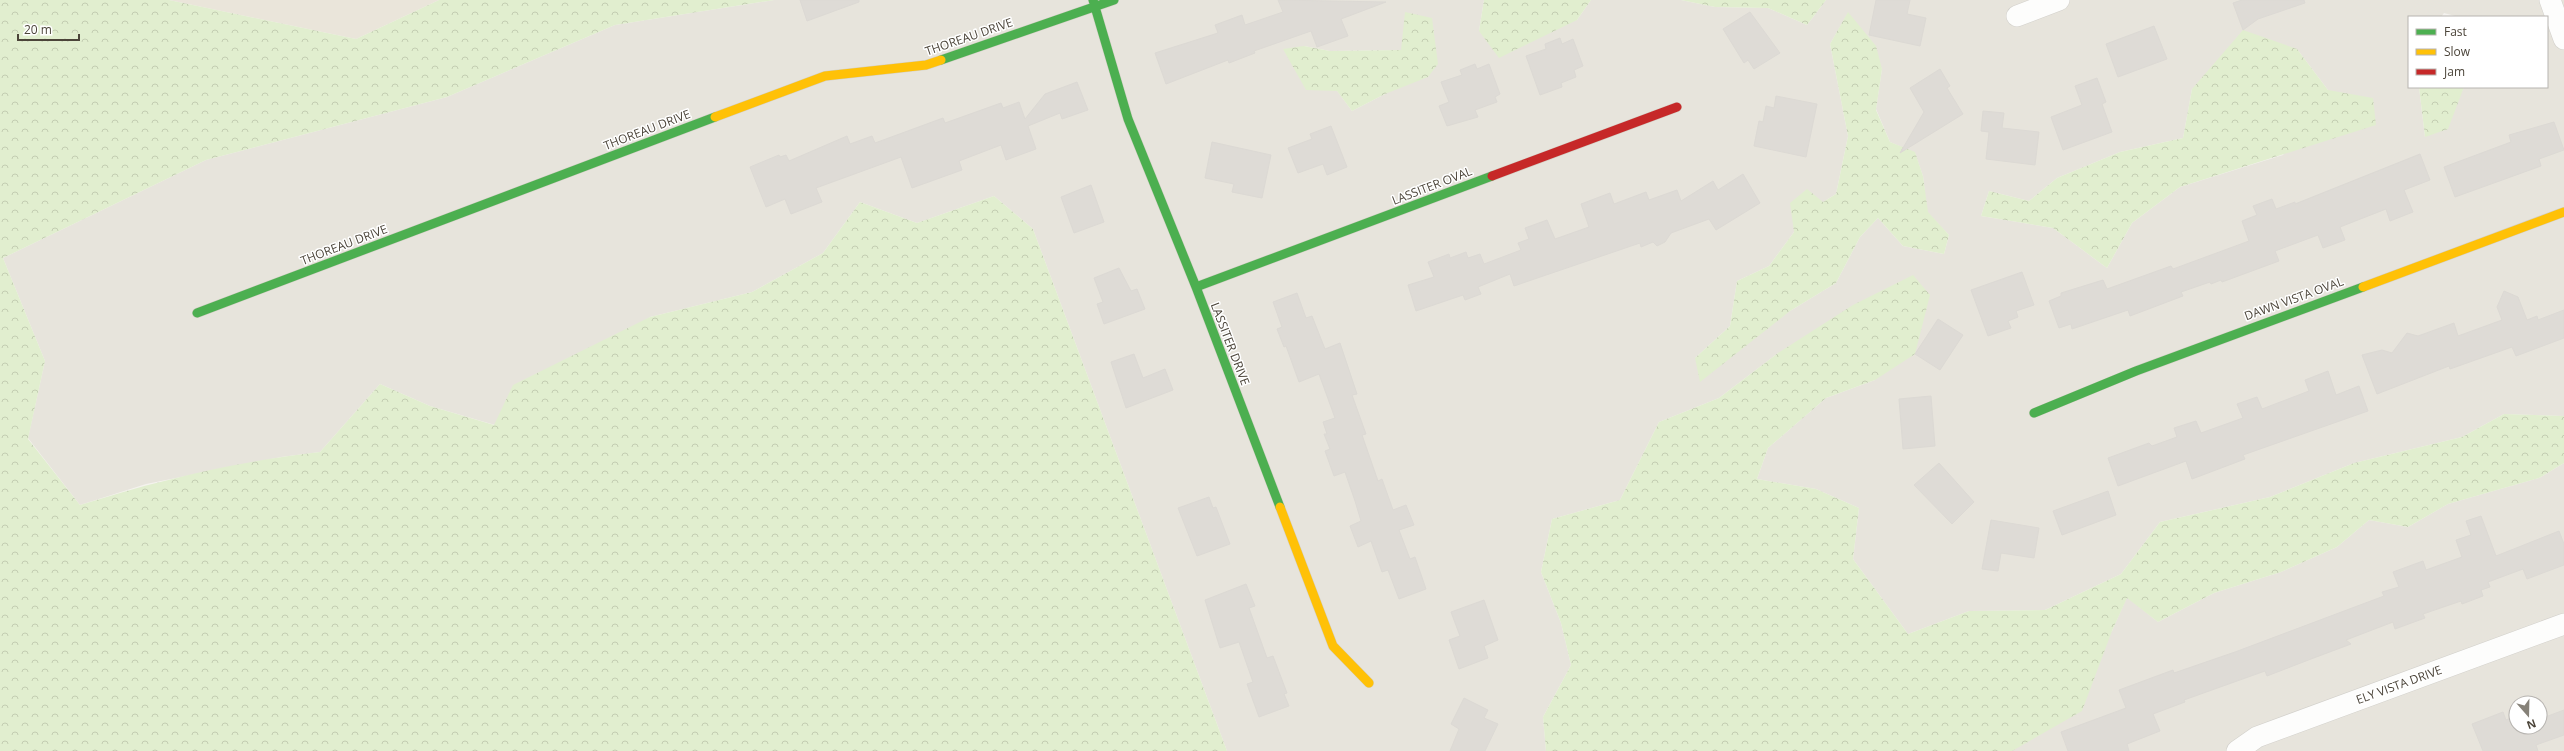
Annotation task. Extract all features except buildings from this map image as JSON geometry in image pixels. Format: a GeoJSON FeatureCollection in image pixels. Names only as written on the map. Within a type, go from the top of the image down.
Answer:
{"type":"FeatureCollection","features":[{"type":"Feature","properties":{"kind":"street","name":"THOREAU DRIVE"},"geometry":{"type":"LineString","coordinates":[[197,313],[825,76],[926,65],[1095,3],[1114,0]]}},
{"type":"Feature","properties":{"kind":"street"},"geometry":{"type":"LineString","coordinates":[[2017,16],[2059,0]]}},
{"type":"Feature","properties":{"kind":"street"},"geometry":{"type":"LineString","coordinates":[[2550,0],[2564,39]]}},
{"type":"Feature","properties":{"kind":"street","name":"LASSITER DRIVE"},"geometry":{"type":"LineString","coordinates":[[1095,3],[1102,36],[1128,119],[1196,287],[1333,646],[1369,683]]}},
{"type":"Feature","properties":{"kind":"street","name":"LASSITER OVAL"},"geometry":{"type":"LineString","coordinates":[[1196,287],[1677,107]]}},
{"type":"Feature","properties":{"kind":"street","name":"DAWN VISTA OVAL"},"geometry":{"type":"LineString","coordinates":[[2034,413],[2136,371],[2564,212]]}},
{"type":"Feature","properties":{"kind":"street","name":"ELY VISTA DRIVE"},"geometry":{"type":"LineString","coordinates":[[2237,751],[2257,737],[2564,624]]}},
{"type":"Feature","properties":{"kind":"shaded area"},"geometry":{"type":"Polygon","coordinates":[[[169,0],[439,0],[356,39],[169,0]]]}},
{"type":"Feature","properties":{"kind":"shaded area"},"geometry":{"type":"Polygon","coordinates":[[[774,0],[1484,0],[1479,31],[1577,20],[1591,0],[1681,0],[1715,7],[1768,8],[1807,25],[1826,0],[2564,0],[2564,416],[2504,414],[2462,437],[2354,463],[2270,497],[2160,522],[2121,574],[2045,610],[1969,611],[1908,634],[1853,559],[1859,508],[1816,489],[1757,479],[1768,448],[1826,398],[1875,380],[1778,353],[1719,398],[1659,422],[1620,500],[1552,519],[1541,572],[1561,623],[1571,665],[1543,717],[1546,751],[1227,751],[1033,229],[994,196],[917,223],[860,202],[823,253],[752,292],[650,317],[495,425],[430,406],[380,384],[320,452],[281,457],[146,484],[80,505],[28,438],[45,361],[3,258],[206,160],[447,97],[615,25],[774,0]],[[1848,13],[1830,44],[1848,136],[1836,194],[1823,202],[1794,232],[1769,266],[1737,281],[1730,326],[1695,358],[1790,311],[1836,283],[1860,237],[1878,218],[1903,246],[1944,254],[1949,235],[1927,212],[1923,176],[1915,153],[1890,142],[1876,109],[1882,69],[1848,13]],[[1304,46],[1352,111],[1385,94],[1401,50],[1330,51],[1304,46]],[[2297,49],[2192,89],[2183,138],[2120,152],[2057,178],[2029,201],[1989,191],[1981,216],[2053,228],[2107,268],[2132,223],[2180,187],[2283,155],[2328,90],[2297,49]]]}},
{"type":"Feature","properties":{"kind":"shaded area"},"geometry":{"type":"Polygon","coordinates":[[[2564,463],[2564,751],[2012,751],[2019,746],[2112,631],[2127,597],[2158,622],[2214,593],[2281,572],[2337,547],[2369,520],[2408,527],[2448,504],[2539,478],[2564,463]]]}},
{"type":"Feature","properties":{"kind":"green space"},"geometry":{"type":"Polygon","coordinates":[[[0,0],[169,0],[356,39],[439,0],[774,0],[615,25],[447,97],[206,160],[3,258],[45,361],[28,439],[80,505],[139,487],[199,472],[320,452],[380,384],[430,406],[494,425],[513,385],[650,317],[752,292],[823,253],[860,202],[917,223],[994,196],[1033,229],[1227,751],[0,751],[0,0]]]}},
{"type":"Feature","properties":{"kind":"green space"},"geometry":{"type":"Polygon","coordinates":[[[1484,0],[1591,0],[1577,20],[1499,58],[1479,31],[1484,0]]]}},
{"type":"Feature","properties":{"kind":"green space"},"geometry":{"type":"Polygon","coordinates":[[[1681,0],[1826,0],[1807,25],[1768,8],[1715,7],[1681,0]]]}},
{"type":"Feature","properties":{"kind":"green space"},"geometry":{"type":"Polygon","coordinates":[[[1405,12],[1432,18],[1438,64],[1428,77],[1385,94],[1352,111],[1337,91],[1306,90],[1283,49],[1304,46],[1330,51],[1401,50],[1405,12]]]}},
{"type":"Feature","properties":{"kind":"green space"},"geometry":{"type":"Polygon","coordinates":[[[1848,12],[1876,46],[1882,69],[1876,110],[1890,142],[1915,152],[1923,176],[1928,212],[1949,235],[1944,254],[1903,246],[1878,218],[1860,237],[1836,283],[1790,311],[1700,382],[1695,358],[1730,326],[1737,281],[1769,266],[1794,232],[1790,203],[1807,189],[1823,202],[1836,194],[1848,136],[1830,44],[1848,12]]]}},
{"type":"Feature","properties":{"kind":"green space"},"geometry":{"type":"Polygon","coordinates":[[[2243,30],[2297,49],[2328,90],[2373,98],[2376,125],[2180,187],[2132,223],[2107,268],[2053,228],[1981,216],[1989,191],[2029,201],[2057,178],[2120,152],[2183,138],[2192,89],[2243,30]]]}},
{"type":"Feature","properties":{"kind":"green space"},"geometry":{"type":"Polygon","coordinates":[[[2419,88],[2464,88],[2448,129],[2425,137],[2419,88]]]}},
{"type":"Feature","properties":{"kind":"green space"},"geometry":{"type":"Polygon","coordinates":[[[1913,275],[1930,295],[1915,354],[1875,380],[1826,398],[1768,448],[1757,479],[1816,489],[1859,508],[1853,559],[1908,634],[1969,611],[2045,610],[2121,574],[2160,522],[2270,497],[2354,463],[2462,437],[2504,414],[2564,416],[2564,463],[2539,478],[2448,504],[2408,527],[2369,520],[2337,547],[2281,572],[2214,593],[2158,622],[2127,598],[2112,631],[2082,711],[2012,751],[1546,751],[1543,717],[1571,665],[1561,623],[1541,572],[1552,519],[1620,500],[1659,422],[1719,398],[1778,353],[1853,305],[1913,275]]]}},
{"type":"Feature","properties":{"kind":"traffic: fast"},"geometry":{"type":"LineString","coordinates":[[1093,0],[1128,119],[1196,287],[1280,507]]}},
{"type":"Feature","properties":{"kind":"traffic: fast"},"geometry":{"type":"LineString","coordinates":[[941,60],[1114,0]]}},
{"type":"Feature","properties":{"kind":"traffic: fast"},"geometry":{"type":"LineString","coordinates":[[197,313],[715,117]]}},
{"type":"Feature","properties":{"kind":"traffic: fast"},"geometry":{"type":"LineString","coordinates":[[1196,287],[1492,176]]}},
{"type":"Feature","properties":{"kind":"traffic: fast"},"geometry":{"type":"LineString","coordinates":[[2034,413],[2136,371],[2363,287]]}},
{"type":"Feature","properties":{"kind":"traffic: slow"},"geometry":{"type":"LineString","coordinates":[[715,117],[825,76],[926,65],[941,60]]}},
{"type":"Feature","properties":{"kind":"traffic: slow"},"geometry":{"type":"LineString","coordinates":[[2363,287],[2564,212]]}},
{"type":"Feature","properties":{"kind":"traffic: slow"},"geometry":{"type":"LineString","coordinates":[[1280,507],[1333,646],[1369,683]]}},
{"type":"Feature","properties":{"kind":"traffic: jam"},"geometry":{"type":"LineString","coordinates":[[1492,176],[1677,107]]}}]}
